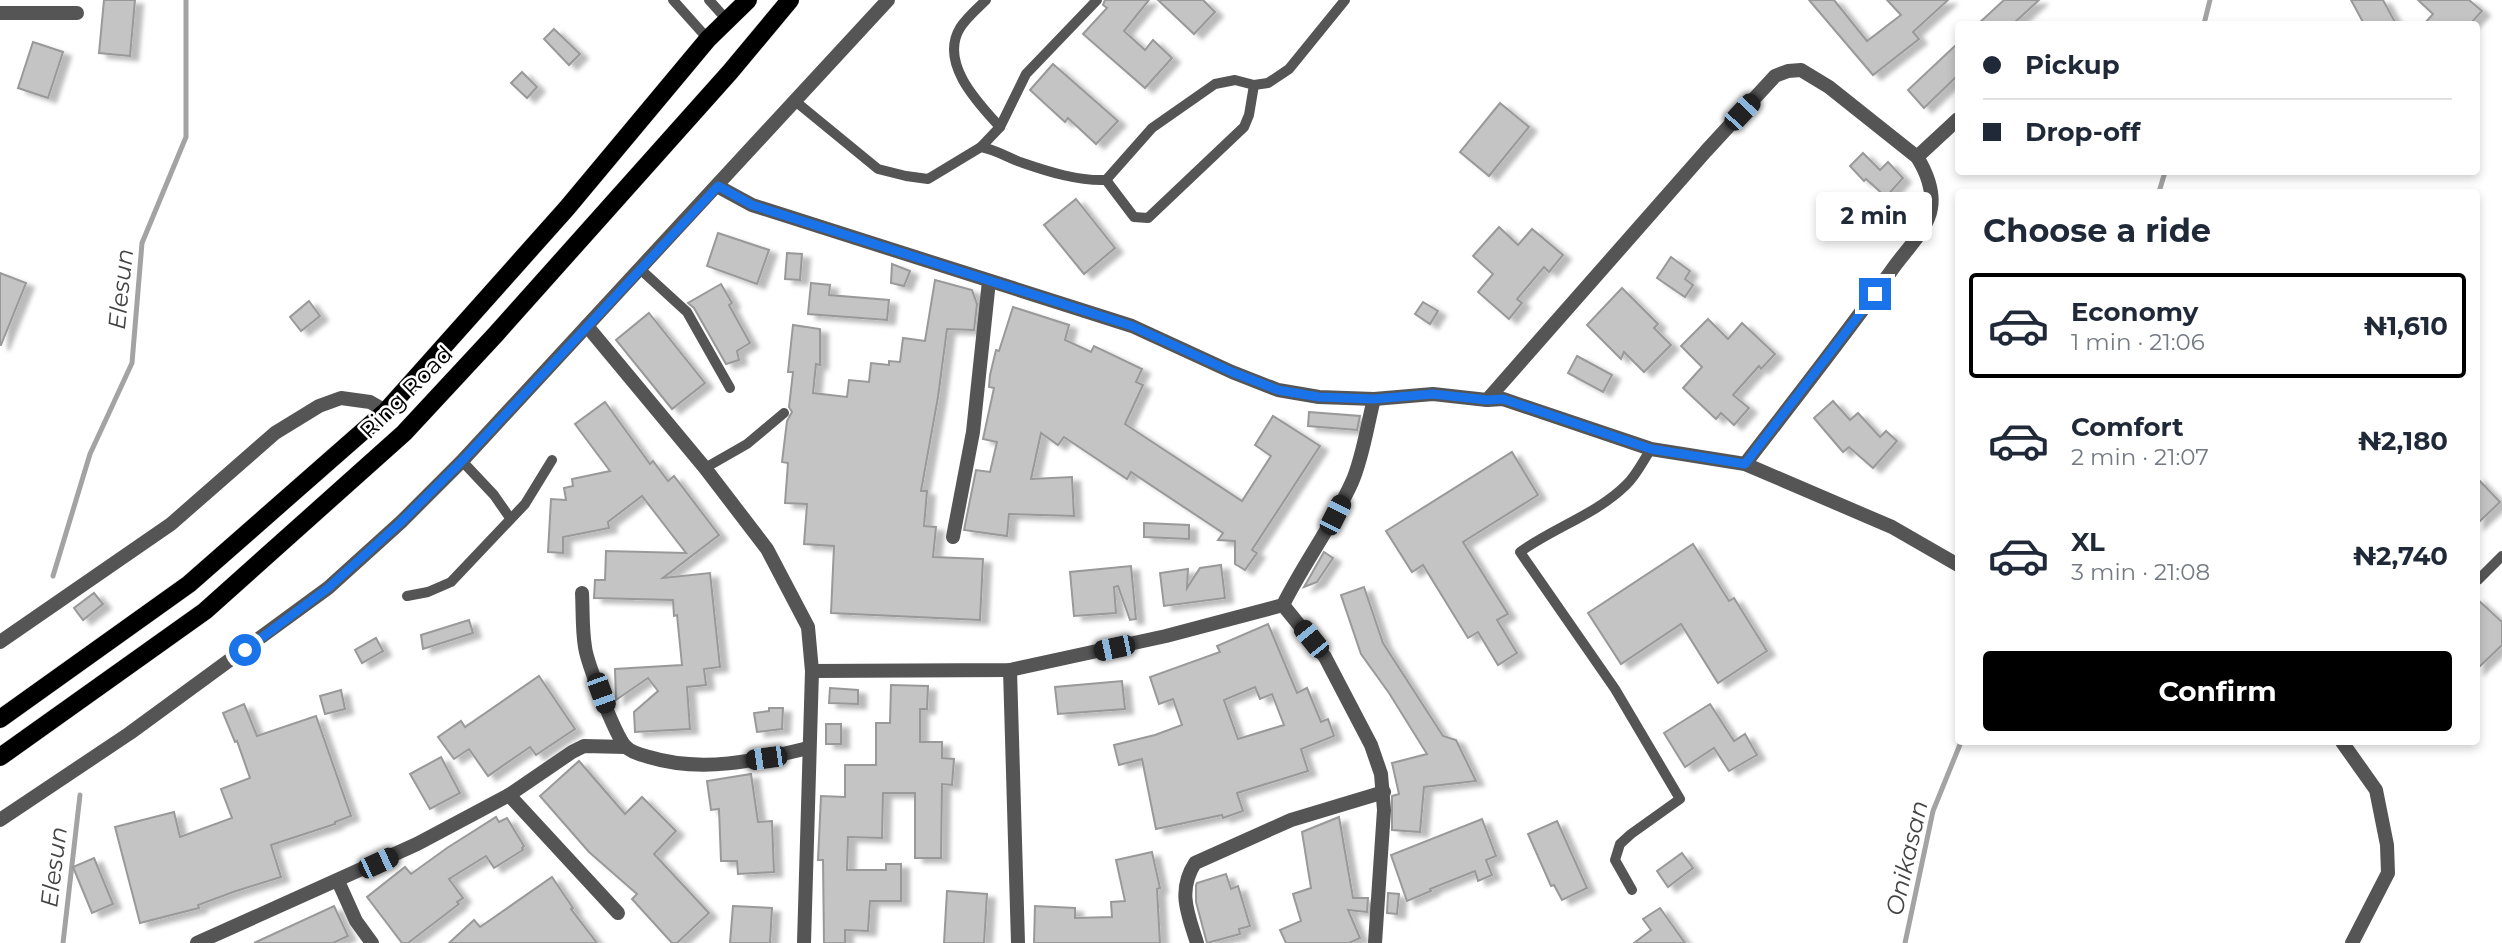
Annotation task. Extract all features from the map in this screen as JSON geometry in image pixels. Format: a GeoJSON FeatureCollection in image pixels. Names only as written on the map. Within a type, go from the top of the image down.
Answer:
{"type":"FeatureCollection","features":[{"type":"Feature","properties":{"kind":"main road","name":"Ring Road"},"geometry":{"type":"LineString","coordinates":[[0,719],[189,584],[386,411],[567,208],[708,39],[748,0]]}},
{"type":"Feature","properties":{"kind":"main road","name":"Ring Road"},"geometry":{"type":"LineString","coordinates":[[0,757],[205,611],[404,433],[730,72],[790,0]]}},
{"type":"Feature","properties":{"kind":"street"},"geometry":{"type":"LineString","coordinates":[[0,820],[130,733],[328,588],[401,522],[462,461],[888,0]]}},
{"type":"Feature","properties":{"kind":"street"},"geometry":{"type":"LineString","coordinates":[[0,13],[77,13]]}},
{"type":"Feature","properties":{"kind":"street"},"geometry":{"type":"LineString","coordinates":[[1487,400],[1706,151],[1776,76],[1801,70],[1829,87],[1917,157],[1925,169],[1929,183],[1931,207],[1924,225],[1875,294],[1745,464]]}},
{"type":"Feature","properties":{"kind":"street"},"geometry":{"type":"LineString","coordinates":[[1917,157],[1955,122]]}},
{"type":"Feature","properties":{"kind":"street"},"geometry":{"type":"LineString","coordinates":[[718,186],[752,205],[1132,326],[1278,390],[1319,397],[1374,399],[1433,394],[1487,400],[1503,399],[1651,449],[1745,464],[1892,527],[1955,563]]}},
{"type":"Feature","properties":{"kind":"street"},"geometry":{"type":"LineString","coordinates":[[953,537],[973,432],[989,281]]}},
{"type":"Feature","properties":{"kind":"street"},"geometry":{"type":"LineString","coordinates":[[587,326],[705,468],[767,549],[808,626],[812,671],[804,943]]}},
{"type":"Feature","properties":{"kind":"street"},"geometry":{"type":"LineString","coordinates":[[0,642],[171,524],[275,433],[319,406],[341,398],[370,402],[386,411]]}},
{"type":"Feature","properties":{"kind":"street"},"geometry":{"type":"LineString","coordinates":[[812,671],[1010,670],[1166,636],[1283,605],[1300,571],[1326,533],[1353,480],[1374,399]]}},
{"type":"Feature","properties":{"kind":"street"},"geometry":{"type":"LineString","coordinates":[[582,593],[585,649],[610,716],[626,747]]}},
{"type":"Feature","properties":{"kind":"street"},"geometry":{"type":"LineString","coordinates":[[1283,605],[1325,657],[1371,745],[1381,774],[1384,792],[1375,943]]}},
{"type":"Feature","properties":{"kind":"street"},"geometry":{"type":"LineString","coordinates":[[1010,670],[1018,943]]}},
{"type":"Feature","properties":{"kind":"street"},"geometry":{"type":"LineString","coordinates":[[2345,745],[2376,790],[2387,845],[2388,873],[2352,943]]}},
{"type":"Feature","properties":{"kind":"street"},"geometry":{"type":"LineString","coordinates":[[197,943],[417,844],[509,795],[584,746],[626,747],[665,762],[713,765],[766,758],[808,748]]}},
{"type":"Feature","properties":{"kind":"street"},"geometry":{"type":"LineString","coordinates":[[1197,943],[1184,901],[1188,877],[1195,863],[1292,820],[1384,792]]}},
{"type":"Feature","properties":{"kind":"street"},"geometry":{"type":"LineString","coordinates":[[509,795],[618,913]]}},
{"type":"Feature","properties":{"kind":"street"},"geometry":{"type":"LineString","coordinates":[[338,881],[356,920],[372,943]]}},
{"type":"Feature","properties":{"kind":"lane"},"geometry":{"type":"LineString","coordinates":[[673,0],[708,39]]}},
{"type":"Feature","properties":{"kind":"lane"},"geometry":{"type":"LineString","coordinates":[[709,0],[727,20]]}},
{"type":"Feature","properties":{"kind":"lane"},"geometry":{"type":"LineString","coordinates":[[986,0],[960,27],[953,53],[962,77],[979,104],[1000,128]]}},
{"type":"Feature","properties":{"kind":"lane"},"geometry":{"type":"LineString","coordinates":[[795,101],[878,169],[928,179],[981,147],[1000,128],[1026,74],[1097,0]]}},
{"type":"Feature","properties":{"kind":"lane"},"geometry":{"type":"LineString","coordinates":[[981,147],[1087,181],[1105,180],[1152,128],[1215,84],[1235,80],[1254,85],[1268,83],[1289,69],[1345,0]]}},
{"type":"Feature","properties":{"kind":"lane"},"geometry":{"type":"LineString","coordinates":[[1105,180],[1134,217],[1149,218],[1244,127],[1254,85]]}},
{"type":"Feature","properties":{"kind":"lane"},"geometry":{"type":"LineString","coordinates":[[640,269],[687,312],[730,388]]}},
{"type":"Feature","properties":{"kind":"lane"},"geometry":{"type":"LineString","coordinates":[[705,468],[747,444],[784,413]]}},
{"type":"Feature","properties":{"kind":"lane"},"geometry":{"type":"LineString","coordinates":[[1632,890],[1615,860],[1620,844],[1680,799],[1615,689],[1520,552],[1541,537],[1607,501],[1628,484],[1651,449]]}},
{"type":"Feature","properties":{"kind":"lane"},"geometry":{"type":"LineString","coordinates":[[407,596],[428,592],[451,582],[525,504],[552,460]]}},
{"type":"Feature","properties":{"kind":"lane"},"geometry":{"type":"LineString","coordinates":[[462,461],[494,495],[510,518]]}},
{"type":"Feature","properties":{"kind":"lane"},"geometry":{"type":"LineString","coordinates":[[2480,578],[2502,556]]}},
{"type":"Feature","properties":{"kind":"building"},"geometry":{"type":"Polygon","coordinates":[[[104,0],[135,0],[130,56],[99,53],[104,0]]]}},
{"type":"Feature","properties":{"kind":"building"},"geometry":{"type":"Polygon","coordinates":[[[1105,0],[1149,0],[1124,31],[1145,50],[1153,40],[1172,58],[1145,88],[1083,34],[1107,8],[1103,5],[1105,0]]]}},
{"type":"Feature","properties":{"kind":"building"},"geometry":{"type":"Polygon","coordinates":[[[1158,0],[1203,0],[1215,12],[1194,34],[1158,0]]]}},
{"type":"Feature","properties":{"kind":"building"},"geometry":{"type":"Polygon","coordinates":[[[1809,0],[1834,0],[1867,41],[1901,15],[1887,0],[1948,0],[1913,32],[1919,39],[1873,75],[1809,0]]]}},
{"type":"Feature","properties":{"kind":"building"},"geometry":{"type":"Polygon","coordinates":[[[2004,0],[2039,0],[2016,21],[1981,21],[2004,0]]]}},
{"type":"Feature","properties":{"kind":"building"},"geometry":{"type":"Polygon","coordinates":[[[2351,0],[2383,0],[2394,21],[2362,21],[2351,0]]]}},
{"type":"Feature","properties":{"kind":"building"},"geometry":{"type":"Polygon","coordinates":[[[2418,0],[2469,0],[2482,11],[2473,21],[2427,21],[2433,14],[2418,0]]]}},
{"type":"Feature","properties":{"kind":"building"},"geometry":{"type":"Polygon","coordinates":[[[554,29],[580,54],[569,65],[544,39],[554,29]]]}},
{"type":"Feature","properties":{"kind":"building"},"geometry":{"type":"Polygon","coordinates":[[[33,42],[63,52],[48,98],[18,88],[33,42]]]}},
{"type":"Feature","properties":{"kind":"building"},"geometry":{"type":"Polygon","coordinates":[[[1955,46],[1955,78],[1924,108],[1908,90],[1955,46]]]}},
{"type":"Feature","properties":{"kind":"building"},"geometry":{"type":"Polygon","coordinates":[[[1053,64],[1118,121],[1096,144],[1068,118],[1065,122],[1030,90],[1053,64]]]}},
{"type":"Feature","properties":{"kind":"building"},"geometry":{"type":"Polygon","coordinates":[[[522,72],[537,87],[527,98],[511,83],[522,72]]]}},
{"type":"Feature","properties":{"kind":"building"},"geometry":{"type":"Polygon","coordinates":[[[1500,103],[1529,127],[1489,176],[1460,152],[1500,103]]]}},
{"type":"Feature","properties":{"kind":"building"},"geometry":{"type":"Polygon","coordinates":[[[1863,153],[1880,170],[1888,162],[1903,178],[1886,197],[1866,179],[1864,181],[1850,166],[1863,153]]]}},
{"type":"Feature","properties":{"kind":"building"},"geometry":{"type":"Polygon","coordinates":[[[1076,199],[1115,248],[1084,274],[1044,225],[1076,199]]]}},
{"type":"Feature","properties":{"kind":"building"},"geometry":{"type":"Polygon","coordinates":[[[1499,227],[1518,245],[1532,229],[1563,255],[1549,272],[1544,267],[1517,299],[1522,303],[1509,319],[1478,292],[1493,274],[1473,256],[1499,227]]]}},
{"type":"Feature","properties":{"kind":"building"},"geometry":{"type":"Polygon","coordinates":[[[718,233],[769,250],[757,284],[707,266],[718,233]]]}},
{"type":"Feature","properties":{"kind":"building"},"geometry":{"type":"Polygon","coordinates":[[[787,253],[802,254],[800,280],[785,279],[787,253]]]}},
{"type":"Feature","properties":{"kind":"building"},"geometry":{"type":"Polygon","coordinates":[[[1671,257],[1690,271],[1685,279],[1693,285],[1685,297],[1657,278],[1671,257]]]}},
{"type":"Feature","properties":{"kind":"building"},"geometry":{"type":"Polygon","coordinates":[[[892,264],[910,271],[904,286],[891,283],[892,264]]]}},
{"type":"Feature","properties":{"kind":"building"},"geometry":{"type":"Polygon","coordinates":[[[0,273],[26,283],[1,345],[0,345],[0,273]]]}},
{"type":"Feature","properties":{"kind":"building"},"geometry":{"type":"Polygon","coordinates":[[[935,280],[972,290],[977,304],[974,330],[947,329],[921,491],[927,491],[924,526],[936,527],[933,557],[983,559],[980,620],[831,613],[834,546],[804,544],[807,504],[785,503],[788,463],[782,462],[787,421],[792,412],[789,407],[793,372],[788,372],[793,325],[820,329],[820,365],[816,364],[813,393],[847,397],[849,380],[869,382],[871,363],[889,365],[889,361],[900,362],[903,338],[925,341],[935,280]]]}},
{"type":"Feature","properties":{"kind":"building"},"geometry":{"type":"Polygon","coordinates":[[[811,283],[830,285],[829,295],[889,300],[887,320],[808,314],[811,283]]]}},
{"type":"Feature","properties":{"kind":"building"},"geometry":{"type":"Polygon","coordinates":[[[721,284],[750,343],[737,351],[739,360],[726,364],[694,308],[688,303],[721,284]]]}},
{"type":"Feature","properties":{"kind":"building"},"geometry":{"type":"Polygon","coordinates":[[[1622,288],[1658,324],[1654,328],[1671,345],[1644,372],[1624,352],[1621,359],[1587,325],[1622,288]]]}},
{"type":"Feature","properties":{"kind":"building"},"geometry":{"type":"Polygon","coordinates":[[[309,301],[320,316],[301,331],[290,317],[309,301]]]}},
{"type":"Feature","properties":{"kind":"building"},"geometry":{"type":"Polygon","coordinates":[[[1423,302],[1438,311],[1430,324],[1415,314],[1423,302]]]}},
{"type":"Feature","properties":{"kind":"building"},"geometry":{"type":"Polygon","coordinates":[[[1013,307],[1069,325],[1065,340],[1091,352],[1094,346],[1142,369],[1136,382],[1143,385],[1125,424],[1242,501],[1271,456],[1255,445],[1273,416],[1320,446],[1252,550],[1257,553],[1245,570],[1235,564],[1235,541],[1218,540],[1223,533],[1131,472],[1127,479],[1064,437],[1058,445],[1041,433],[1031,479],[1072,477],[1074,516],[1009,514],[1007,536],[964,530],[976,470],[990,472],[997,442],[983,439],[994,388],[989,387],[990,375],[996,350],[999,351],[1013,307]]]}},
{"type":"Feature","properties":{"kind":"building"},"geometry":{"type":"Polygon","coordinates":[[[649,313],[705,383],[672,409],[616,340],[649,313]]]}},
{"type":"Feature","properties":{"kind":"building"},"geometry":{"type":"Polygon","coordinates":[[[1708,319],[1728,339],[1742,323],[1775,354],[1761,369],[1759,366],[1733,395],[1749,408],[1734,425],[1721,413],[1716,419],[1683,388],[1702,367],[1681,346],[1708,319]]]}},
{"type":"Feature","properties":{"kind":"building"},"geometry":{"type":"Polygon","coordinates":[[[1577,356],[1612,375],[1603,392],[1568,373],[1577,356]]]}},
{"type":"Feature","properties":{"kind":"building"},"geometry":{"type":"Polygon","coordinates":[[[1833,401],[1850,420],[1858,413],[1880,437],[1886,431],[1897,441],[1873,468],[1849,447],[1843,452],[1814,418],[1833,401]]]}},
{"type":"Feature","properties":{"kind":"building"},"geometry":{"type":"Polygon","coordinates":[[[605,402],[650,464],[653,461],[668,481],[674,476],[719,535],[663,578],[710,573],[720,667],[704,669],[706,685],[687,687],[690,729],[635,732],[634,712],[658,691],[648,678],[616,700],[615,669],[682,665],[673,600],[594,598],[595,580],[605,580],[606,551],[686,553],[642,496],[608,522],[609,528],[563,537],[563,553],[548,552],[551,499],[566,500],[564,488],[573,486],[572,479],[610,471],[575,424],[605,402]]]}},
{"type":"Feature","properties":{"kind":"building"},"geometry":{"type":"Polygon","coordinates":[[[1309,412],[1360,416],[1357,430],[1308,426],[1309,412]]]}},
{"type":"Feature","properties":{"kind":"building"},"geometry":{"type":"Polygon","coordinates":[[[1512,452],[1538,495],[1463,542],[1508,614],[1497,620],[1517,653],[1498,665],[1478,632],[1468,638],[1423,565],[1412,572],[1386,531],[1512,452]]]}},
{"type":"Feature","properties":{"kind":"building"},"geometry":{"type":"Polygon","coordinates":[[[2480,481],[2500,502],[2480,521],[2480,481]]]}},
{"type":"Feature","properties":{"kind":"building"},"geometry":{"type":"Polygon","coordinates":[[[1144,523],[1189,525],[1189,539],[1144,537],[1144,523]]]}},
{"type":"Feature","properties":{"kind":"building"},"geometry":{"type":"Polygon","coordinates":[[[1693,544],[1729,601],[1734,598],[1767,651],[1718,683],[1681,624],[1621,664],[1588,613],[1693,544]]]}},
{"type":"Feature","properties":{"kind":"building"},"geometry":{"type":"Polygon","coordinates":[[[1324,552],[1333,558],[1317,582],[1304,587],[1324,552]]]}},
{"type":"Feature","properties":{"kind":"building"},"geometry":{"type":"Polygon","coordinates":[[[1221,565],[1225,598],[1164,606],[1160,573],[1188,569],[1187,588],[1200,568],[1221,565]]]}},
{"type":"Feature","properties":{"kind":"building"},"geometry":{"type":"Polygon","coordinates":[[[1131,566],[1136,619],[1130,620],[1118,586],[1114,587],[1116,613],[1074,616],[1070,572],[1131,566]]]}},
{"type":"Feature","properties":{"kind":"building"},"geometry":{"type":"Polygon","coordinates":[[[1364,587],[1383,643],[1443,736],[1456,740],[1476,781],[1424,787],[1420,832],[1392,830],[1392,796],[1399,794],[1392,763],[1427,754],[1361,654],[1341,595],[1364,587]]]}},
{"type":"Feature","properties":{"kind":"building"},"geometry":{"type":"Polygon","coordinates":[[[94,593],[103,604],[83,620],[74,608],[94,593]]]}},
{"type":"Feature","properties":{"kind":"building"},"geometry":{"type":"Polygon","coordinates":[[[2480,602],[2502,622],[2502,645],[2480,666],[2480,602]]]}},
{"type":"Feature","properties":{"kind":"building"},"geometry":{"type":"Polygon","coordinates":[[[469,620],[473,633],[423,649],[421,635],[469,620]]]}},
{"type":"Feature","properties":{"kind":"building"},"geometry":{"type":"Polygon","coordinates":[[[1268,624],[1297,693],[1307,688],[1321,722],[1328,719],[1334,736],[1301,749],[1308,771],[1237,793],[1243,811],[1223,818],[1222,815],[1156,829],[1142,759],[1119,765],[1114,745],[1182,725],[1173,699],[1159,704],[1150,677],[1220,652],[1217,646],[1268,624]],[[1255,687],[1224,700],[1238,739],[1284,725],[1272,694],[1260,699],[1255,687]]]}},
{"type":"Feature","properties":{"kind":"building"},"geometry":{"type":"Polygon","coordinates":[[[376,638],[383,651],[362,663],[355,650],[376,638]]]}},
{"type":"Feature","properties":{"kind":"building"},"geometry":{"type":"Polygon","coordinates":[[[539,676],[575,729],[536,755],[530,747],[488,776],[469,749],[454,759],[438,737],[461,721],[465,727],[539,676]]]}},
{"type":"Feature","properties":{"kind":"building"},"geometry":{"type":"Polygon","coordinates":[[[1122,681],[1125,709],[1058,714],[1055,687],[1122,681]]]}},
{"type":"Feature","properties":{"kind":"building"},"geometry":{"type":"Polygon","coordinates":[[[891,685],[928,686],[927,709],[920,709],[920,742],[942,742],[942,758],[954,759],[952,785],[942,784],[941,858],[915,858],[915,793],[883,793],[882,838],[848,837],[847,870],[886,870],[886,864],[901,864],[901,901],[870,901],[868,931],[845,930],[845,943],[824,943],[823,860],[818,860],[821,796],[845,797],[845,765],[876,765],[876,723],[890,723],[891,685]]]}},
{"type":"Feature","properties":{"kind":"building"},"geometry":{"type":"Polygon","coordinates":[[[830,688],[858,690],[858,704],[829,703],[830,688]]]}},
{"type":"Feature","properties":{"kind":"building"},"geometry":{"type":"Polygon","coordinates":[[[341,690],[345,709],[325,714],[320,696],[341,690]]]}},
{"type":"Feature","properties":{"kind":"building"},"geometry":{"type":"Polygon","coordinates":[[[244,704],[257,736],[316,716],[351,816],[271,845],[281,877],[198,905],[199,908],[140,923],[115,827],[174,812],[180,837],[232,818],[221,789],[250,778],[237,741],[235,742],[223,713],[244,704]]]}},
{"type":"Feature","properties":{"kind":"building"},"geometry":{"type":"Polygon","coordinates":[[[1710,704],[1734,741],[1745,734],[1757,755],[1729,771],[1714,748],[1685,767],[1664,733],[1710,704]]]}},
{"type":"Feature","properties":{"kind":"building"},"geometry":{"type":"Polygon","coordinates":[[[769,708],[783,708],[782,729],[757,732],[754,713],[769,711],[769,708]]]}},
{"type":"Feature","properties":{"kind":"building"},"geometry":{"type":"Polygon","coordinates":[[[826,724],[841,724],[841,744],[826,744],[826,724]]]}},
{"type":"Feature","properties":{"kind":"building"},"geometry":{"type":"Polygon","coordinates":[[[441,757],[460,793],[430,809],[410,774],[441,757]]]}},
{"type":"Feature","properties":{"kind":"building"},"geometry":{"type":"Polygon","coordinates":[[[579,761],[625,814],[642,797],[676,831],[654,854],[709,913],[677,943],[672,943],[632,899],[637,894],[589,852],[540,796],[579,761]]]}},
{"type":"Feature","properties":{"kind":"building"},"geometry":{"type":"Polygon","coordinates":[[[751,774],[758,822],[772,821],[774,872],[738,874],[737,861],[721,861],[719,809],[711,810],[707,781],[751,774]]]}},
{"type":"Feature","properties":{"kind":"building"},"geometry":{"type":"Polygon","coordinates":[[[496,817],[499,822],[507,818],[524,846],[523,850],[494,868],[486,856],[449,879],[463,898],[457,902],[459,904],[408,943],[402,943],[367,897],[405,867],[411,874],[496,817]]]}},
{"type":"Feature","properties":{"kind":"building"},"geometry":{"type":"Polygon","coordinates":[[[1339,817],[1353,898],[1368,898],[1367,912],[1348,910],[1360,938],[1349,943],[1286,943],[1280,930],[1301,921],[1293,894],[1311,888],[1302,832],[1339,817]]]}},
{"type":"Feature","properties":{"kind":"building"},"geometry":{"type":"Polygon","coordinates":[[[1482,819],[1496,856],[1486,860],[1492,875],[1478,881],[1475,871],[1407,901],[1391,855],[1482,819]]]}},
{"type":"Feature","properties":{"kind":"building"},"geometry":{"type":"Polygon","coordinates":[[[1557,821],[1587,888],[1562,900],[1554,885],[1551,886],[1528,834],[1557,821]]]}},
{"type":"Feature","properties":{"kind":"building"},"geometry":{"type":"Polygon","coordinates":[[[1152,852],[1160,888],[1157,889],[1160,943],[1034,943],[1035,906],[1075,908],[1075,918],[1112,917],[1111,902],[1125,901],[1116,860],[1152,852]]]}},
{"type":"Feature","properties":{"kind":"building"},"geometry":{"type":"Polygon","coordinates":[[[1682,853],[1693,868],[1668,887],[1657,871],[1682,853]]]}},
{"type":"Feature","properties":{"kind":"building"},"geometry":{"type":"Polygon","coordinates":[[[94,858],[113,904],[92,913],[73,867],[94,858]]]}},
{"type":"Feature","properties":{"kind":"building"},"geometry":{"type":"Polygon","coordinates":[[[1226,874],[1231,889],[1238,886],[1250,926],[1239,929],[1240,934],[1207,943],[1196,902],[1196,885],[1226,874]]]}},
{"type":"Feature","properties":{"kind":"building"},"geometry":{"type":"Polygon","coordinates":[[[552,877],[573,908],[571,909],[597,943],[449,943],[474,920],[480,927],[552,877]]]}},
{"type":"Feature","properties":{"kind":"building"},"geometry":{"type":"Polygon","coordinates":[[[947,891],[987,894],[984,943],[944,943],[947,891]]]}},
{"type":"Feature","properties":{"kind":"building"},"geometry":{"type":"Polygon","coordinates":[[[1388,893],[1399,894],[1397,914],[1387,913],[1388,893]]]}},
{"type":"Feature","properties":{"kind":"building"},"geometry":{"type":"Polygon","coordinates":[[[334,906],[348,936],[333,943],[254,943],[334,906]]]}},
{"type":"Feature","properties":{"kind":"building"},"geometry":{"type":"Polygon","coordinates":[[[733,906],[772,908],[770,943],[730,943],[733,906]]]}},
{"type":"Feature","properties":{"kind":"building"},"geometry":{"type":"Polygon","coordinates":[[[1660,908],[1685,943],[1634,943],[1651,930],[1643,919],[1660,908]]]}},
{"type":"Feature","properties":{"kind":"waterway","name":"Elesun"},"geometry":{"type":"LineString","coordinates":[[53,576],[90,454],[132,363],[142,243],[186,137],[186,0]]}},
{"type":"Feature","properties":{"kind":"waterway","name":"Onikasan"},"geometry":{"type":"LineString","coordinates":[[2205,21],[2210,0]]}},
{"type":"Feature","properties":{"kind":"waterway","name":"Onikasan"},"geometry":{"type":"LineString","coordinates":[[2160,189],[2164,175]]}},
{"type":"Feature","properties":{"kind":"waterway","name":"Onikasan"},"geometry":{"type":"LineString","coordinates":[[1905,943],[1933,811],[1960,745]]}},
{"type":"Feature","properties":{"kind":"waterway","name":"Elesun"},"geometry":{"type":"LineString","coordinates":[[63,943],[80,795]]}},
{"type":"Feature","properties":{"kind":"route"},"geometry":{"type":"LineString","coordinates":[[245,650],[328,588],[401,522],[462,461],[718,186],[752,205],[1132,326],[1278,390],[1319,397],[1374,399],[1433,394],[1487,400],[1503,399],[1651,449],[1745,464],[1875,294]]}}]}
